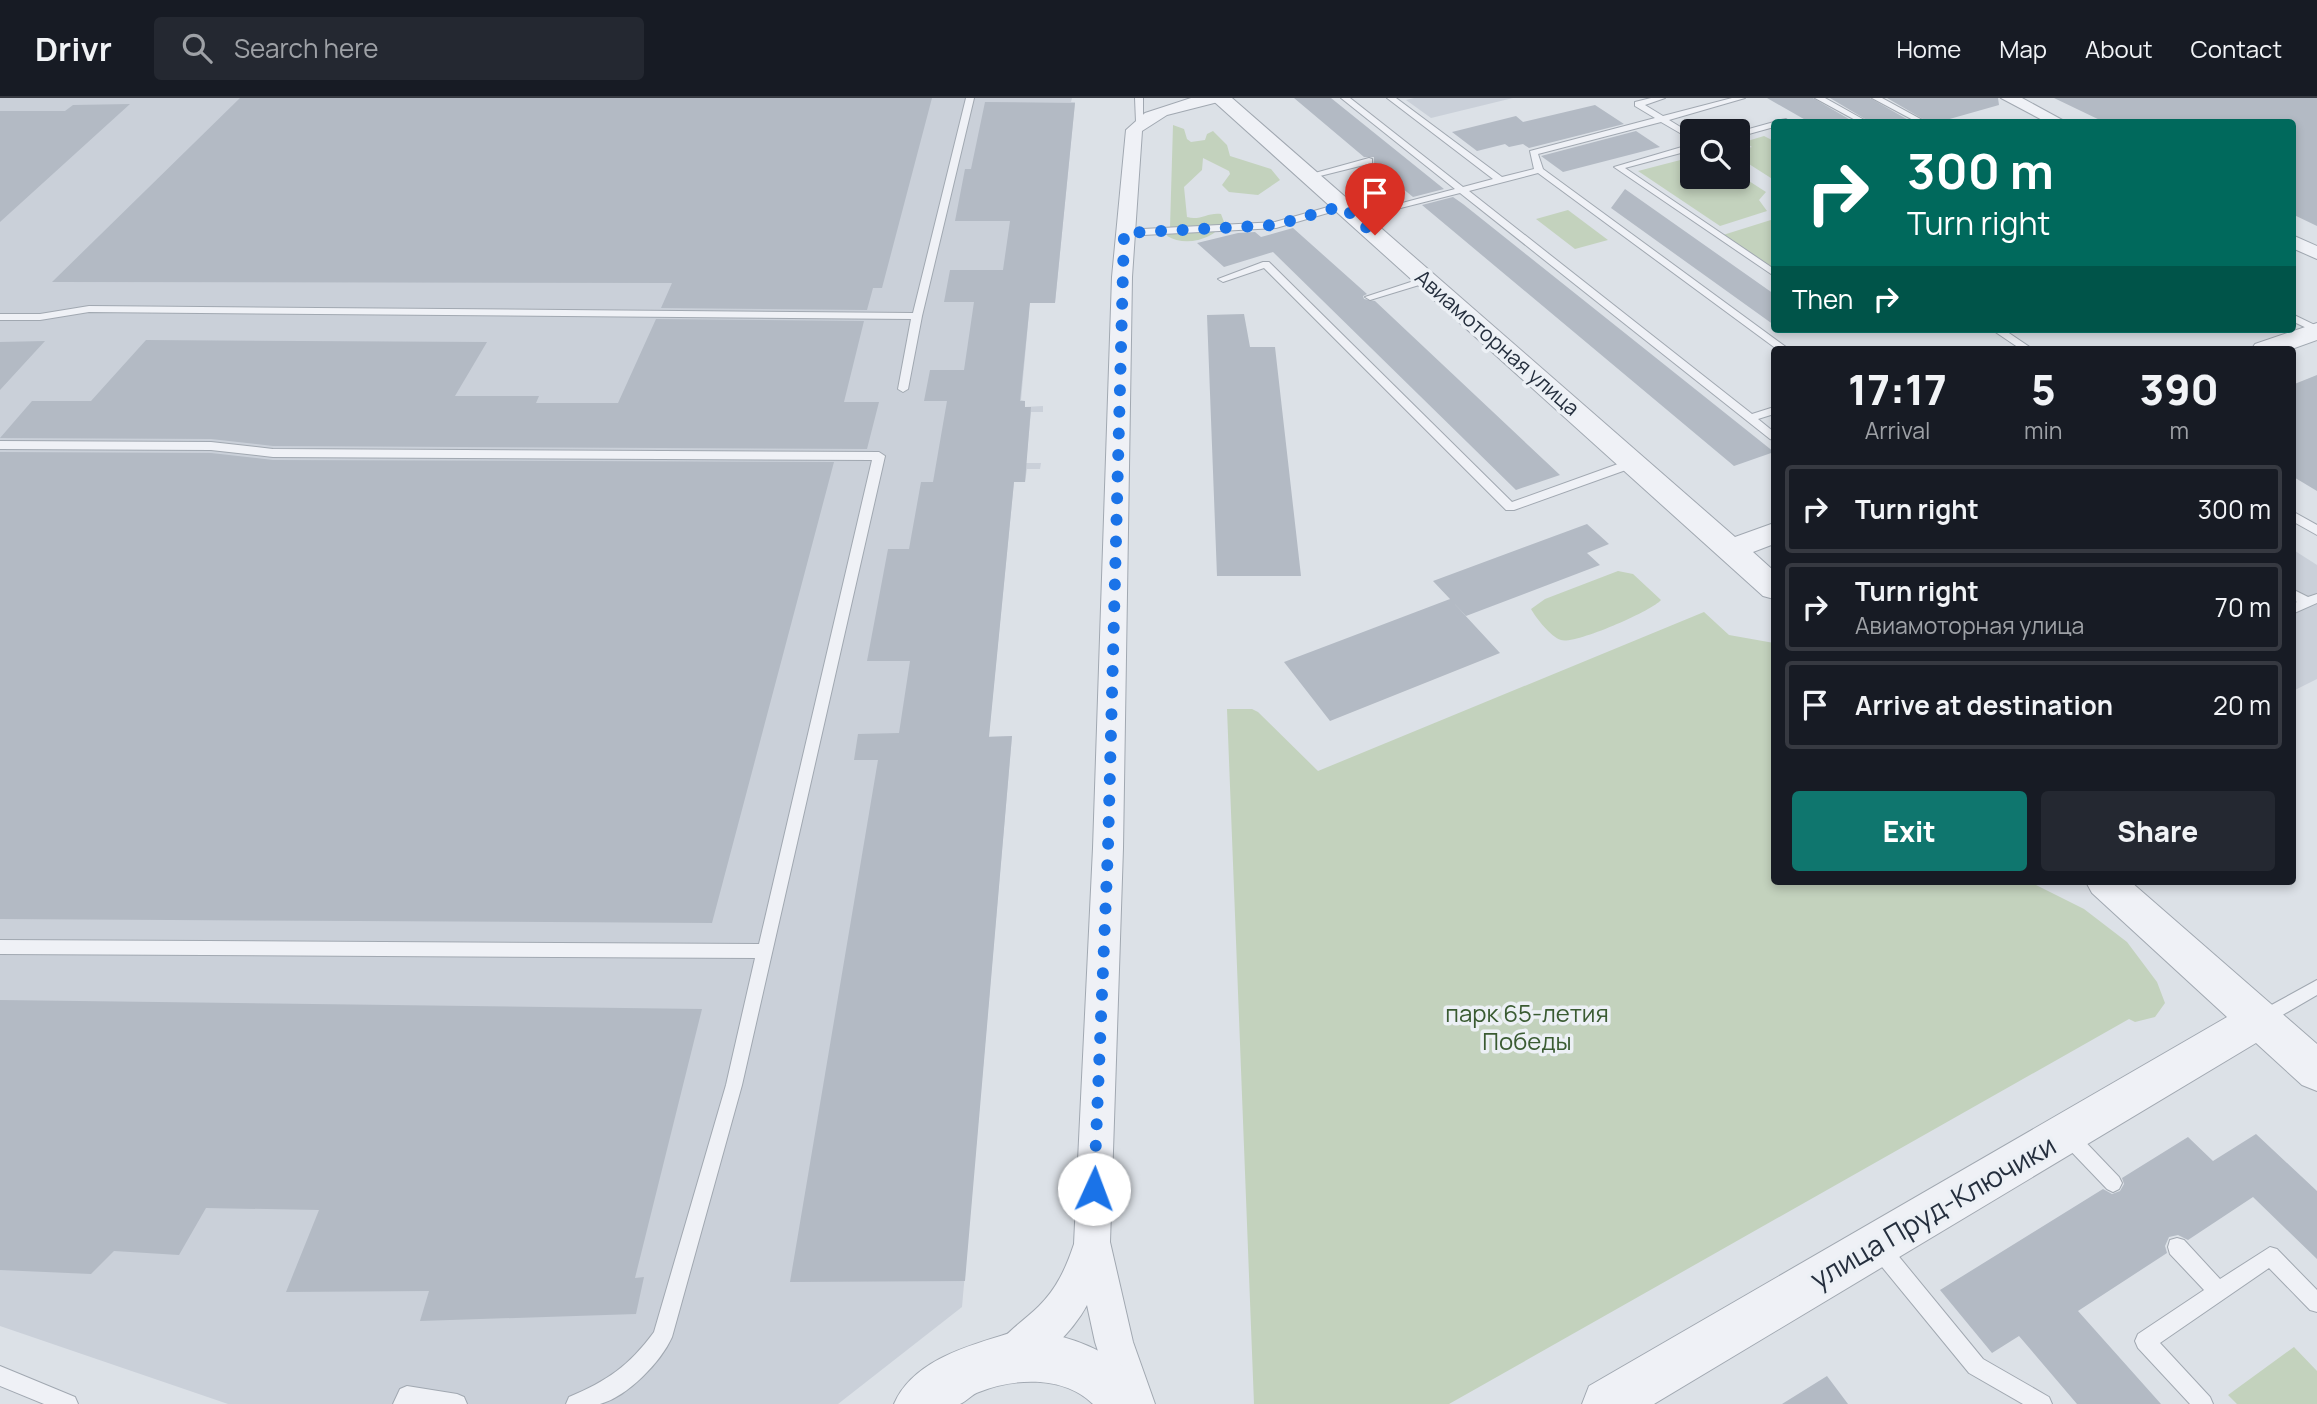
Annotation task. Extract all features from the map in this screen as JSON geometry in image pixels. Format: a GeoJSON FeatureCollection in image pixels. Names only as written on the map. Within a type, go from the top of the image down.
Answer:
{"type":"FeatureCollection","features":[{"type":"Feature","properties":{"kind":"street"},"geometry":{"type":"LineString","coordinates":[[1010,1357],[1063,1312],[1082,1277],[1092,1242],[1108,848],[1124,233],[1134,130],[1140,110],[1161,111],[1218,98]]}},
{"type":"Feature","properties":{"kind":"street","name":"Авиамоторная улица"},"geometry":{"type":"LineString","coordinates":[[1218,98],[1771,585]]}},
{"type":"Feature","properties":{"kind":"street"},"geometry":{"type":"LineString","coordinates":[[2009,98],[2052,119]]}},
{"type":"Feature","properties":{"kind":"street"},"geometry":{"type":"LineString","coordinates":[[2296,243],[2317,253]]}},
{"type":"Feature","properties":{"kind":"street"},"geometry":{"type":"LineString","coordinates":[[2275,346],[2317,330]]}},
{"type":"Feature","properties":{"kind":"street"},"geometry":{"type":"LineString","coordinates":[[1732,549],[1771,534]]}},
{"type":"Feature","properties":{"kind":"street"},"geometry":{"type":"LineString","coordinates":[[2108,885],[2317,1071]]}},
{"type":"Feature","properties":{"kind":"street","name":"улица Пруд-Ключики"},"geometry":{"type":"LineString","coordinates":[[1607,1404],[2259,1020]]}},
{"type":"Feature","properties":{"kind":"street"},"geometry":{"type":"LineString","coordinates":[[1092,1242],[1114,1342],[1135,1404]]}},
{"type":"Feature","properties":{"kind":"street"},"geometry":{"type":"LineString","coordinates":[[919,1404],[961,1373],[1010,1357],[1058,1360],[1102,1379],[1128,1404]]}},
{"type":"Feature","properties":{"kind":"lane"},"geometry":{"type":"LineString","coordinates":[[904,388],[917,316],[970,98]]}},
{"type":"Feature","properties":{"kind":"lane"},"geometry":{"type":"LineString","coordinates":[[1345,98],[1771,435]]}},
{"type":"Feature","properties":{"kind":"lane"},"geometry":{"type":"LineString","coordinates":[[1391,98],[1500,180]]}},
{"type":"Feature","properties":{"kind":"lane"},"geometry":{"type":"LineString","coordinates":[[1628,98],[1680,130]]}},
{"type":"Feature","properties":{"kind":"lane"},"geometry":{"type":"LineString","coordinates":[[1638,104],[1661,98]]}},
{"type":"Feature","properties":{"kind":"lane"},"geometry":{"type":"LineString","coordinates":[[1741,98],[1533,153],[1539,170],[1780,346]]}},
{"type":"Feature","properties":{"kind":"lane"},"geometry":{"type":"LineString","coordinates":[[1819,98],[1858,119]]}},
{"type":"Feature","properties":{"kind":"lane"},"geometry":{"type":"LineString","coordinates":[[1876,98],[1916,119]]}},
{"type":"Feature","properties":{"kind":"lane"},"geometry":{"type":"LineString","coordinates":[[1750,132],[1771,126]]}},
{"type":"Feature","properties":{"kind":"lane"},"geometry":{"type":"LineString","coordinates":[[1399,153],[1412,150]]}},
{"type":"Feature","properties":{"kind":"lane"},"geometry":{"type":"LineString","coordinates":[[1680,150],[1618,167],[1771,271]]}},
{"type":"Feature","properties":{"kind":"lane"},"geometry":{"type":"LineString","coordinates":[[1308,176],[1369,161]]}},
{"type":"Feature","properties":{"kind":"lane"},"geometry":{"type":"LineString","coordinates":[[1124,233],[1276,225],[1461,190],[1539,170]]}},
{"type":"Feature","properties":{"kind":"lane"},"geometry":{"type":"LineString","coordinates":[[1223,279],[1266,264],[1510,507],[1633,463]]}},
{"type":"Feature","properties":{"kind":"lane"},"geometry":{"type":"LineString","coordinates":[[1370,297],[1426,280]]}},
{"type":"Feature","properties":{"kind":"lane"},"geometry":{"type":"LineString","coordinates":[[1316,313],[1331,308]]}},
{"type":"Feature","properties":{"kind":"lane"},"geometry":{"type":"LineString","coordinates":[[0,317],[40,317],[89,309],[917,316]]}},
{"type":"Feature","properties":{"kind":"lane"},"geometry":{"type":"LineString","coordinates":[[2296,319],[2317,330]]}},
{"type":"Feature","properties":{"kind":"lane"},"geometry":{"type":"LineString","coordinates":[[2002,333],[2023,346]]}},
{"type":"Feature","properties":{"kind":"lane"},"geometry":{"type":"LineString","coordinates":[[1751,418],[1771,411]]}},
{"type":"Feature","properties":{"kind":"lane"},"geometry":{"type":"LineString","coordinates":[[0,445],[211,446],[273,453],[880,456],[734,1085],[662,1337],[641,1368],[616,1387],[576,1404]]}},
{"type":"Feature","properties":{"kind":"lane"},"geometry":{"type":"LineString","coordinates":[[2296,518],[2317,531]]}},
{"type":"Feature","properties":{"kind":"lane"},"geometry":{"type":"LineString","coordinates":[[2296,608],[2312,601]]}},
{"type":"Feature","properties":{"kind":"lane"},"geometry":{"type":"LineString","coordinates":[[0,947],[765,951]]}},
{"type":"Feature","properties":{"kind":"lane"},"geometry":{"type":"LineString","coordinates":[[2259,1020],[2317,987]]}},
{"type":"Feature","properties":{"kind":"lane"},"geometry":{"type":"LineString","coordinates":[[2066,1134],[2113,1183]]}},
{"type":"Feature","properties":{"kind":"lane"},"geometry":{"type":"LineString","coordinates":[[1877,1245],[1976,1366],[2042,1404]]}},
{"type":"Feature","properties":{"kind":"lane"},"geometry":{"type":"LineString","coordinates":[[2177,1247],[2218,1291]]}},
{"type":"Feature","properties":{"kind":"lane"},"geometry":{"type":"LineString","coordinates":[[2203,1404],[2145,1341],[2270,1256],[2317,1303]]}},
{"type":"Feature","properties":{"kind":"lane"},"geometry":{"type":"LineString","coordinates":[[0,1376],[68,1404]]}},
{"type":"Feature","properties":{"kind":"lane"},"geometry":{"type":"LineString","coordinates":[[403,1404],[407,1396],[457,1404]]}},
{"type":"Feature","properties":{"kind":"shaded area"},"geometry":{"type":"Polygon","coordinates":[[[0,98],[1072,98],[1071,102],[1075,102],[1055,303],[1012,303],[1011,313],[1029,313],[1021,400],[1025,401],[1025,407],[1043,406],[1043,412],[1031,412],[1026,463],[1041,463],[1040,469],[1027,469],[1025,482],[1014,482],[989,733],[966,737],[1012,736],[962,1307],[838,1404],[228,1404],[0,1326],[0,98]]]}},
{"type":"Feature","properties":{"kind":"shaded area"},"geometry":{"type":"Polygon","coordinates":[[[1513,98],[1431,118],[1406,100],[1513,98]]]}},
{"type":"Feature","properties":{"kind":"shaded area"},"geometry":{"type":"Polygon","coordinates":[[[2296,552],[2317,565],[2317,679],[2296,690],[2296,552]]]}},
{"type":"Feature","properties":{"kind":"green space"},"geometry":{"type":"Polygon","coordinates":[[[1173,125],[1184,129],[1191,142],[1205,140],[1207,134],[1213,131],[1227,145],[1230,156],[1271,169],[1280,180],[1258,195],[1229,192],[1222,185],[1230,174],[1229,171],[1203,158],[1202,170],[1184,187],[1187,217],[1221,214],[1224,222],[1213,233],[1198,240],[1182,241],[1167,236],[1170,228],[1173,125]]]}},
{"type":"Feature","properties":{"kind":"green space"},"geometry":{"type":"Polygon","coordinates":[[[1764,136],[1771,140],[1771,178],[1750,165],[1750,140],[1764,136]]]}},
{"type":"Feature","properties":{"kind":"green space"},"geometry":{"type":"Polygon","coordinates":[[[1680,160],[1680,189],[1750,189],[1750,182],[1766,192],[1759,200],[1767,211],[1720,226],[1638,171],[1680,160]]]}},
{"type":"Feature","properties":{"kind":"green space"},"geometry":{"type":"Polygon","coordinates":[[[1568,210],[1608,240],[1575,249],[1536,219],[1568,210]]]}},
{"type":"Feature","properties":{"kind":"green space"},"geometry":{"type":"Polygon","coordinates":[[[1771,220],[1771,268],[1723,235],[1771,220]]]}},
{"type":"Feature","properties":{"kind":"green space"},"geometry":{"type":"Polygon","coordinates":[[[1618,571],[1633,574],[1661,600],[1643,612],[1612,626],[1569,640],[1561,640],[1553,635],[1531,609],[1545,599],[1618,571]]]}},
{"type":"Feature","properties":{"kind":"green space","name":"парк 65-летия Победы"},"geometry":{"type":"Polygon","coordinates":[[[1704,612],[1729,635],[1771,642],[1771,885],[2036,885],[2084,909],[2127,942],[2157,982],[2165,1003],[2155,1017],[2135,1022],[2129,1019],[1449,1404],[1254,1404],[1227,709],[1252,709],[1258,712],[1318,771],[1704,612]]]}},
{"type":"Feature","properties":{"kind":"green space"},"geometry":{"type":"Polygon","coordinates":[[[2294,1347],[2317,1371],[2317,1404],[2237,1404],[2228,1395],[2294,1347]]]}},
{"type":"Feature","properties":{"kind":"building"},"geometry":{"type":"Polygon","coordinates":[[[240,98],[932,98],[882,288],[873,288],[867,310],[661,308],[672,283],[52,282],[240,98]]]}},
{"type":"Feature","properties":{"kind":"building"},"geometry":{"type":"Polygon","coordinates":[[[1294,98],[1331,98],[1444,189],[1413,197],[1374,165],[1374,157],[1364,157],[1294,98]]]}},
{"type":"Feature","properties":{"kind":"building"},"geometry":{"type":"Polygon","coordinates":[[[1767,98],[1813,98],[1849,119],[1804,119],[1767,98]]]}},
{"type":"Feature","properties":{"kind":"building"},"geometry":{"type":"Polygon","coordinates":[[[1830,98],[1870,98],[1907,119],[1865,119],[1830,98]]]}},
{"type":"Feature","properties":{"kind":"building"},"geometry":{"type":"Polygon","coordinates":[[[1887,98],[1998,98],[1999,105],[1950,119],[1923,119],[1887,98]]]}},
{"type":"Feature","properties":{"kind":"building"},"geometry":{"type":"Polygon","coordinates":[[[2054,98],[2317,98],[2317,226],[2296,216],[2296,119],[2098,119],[2054,98]]]}},
{"type":"Feature","properties":{"kind":"building"},"geometry":{"type":"Polygon","coordinates":[[[985,102],[1075,103],[1055,303],[1030,303],[1020,401],[1025,401],[1025,407],[1031,407],[1025,482],[1014,482],[989,737],[1012,736],[965,1281],[790,1282],[878,760],[854,760],[858,734],[899,733],[910,661],[867,661],[888,549],[909,549],[921,482],[933,482],[947,401],[924,401],[930,370],[964,370],[974,302],[944,302],[950,270],[1003,270],[1010,221],[955,221],[965,169],[971,169],[985,102]]]}},
{"type":"Feature","properties":{"kind":"building"},"geometry":{"type":"Polygon","coordinates":[[[130,104],[0,222],[0,111],[65,111],[73,105],[130,104]]]}},
{"type":"Feature","properties":{"kind":"building"},"geometry":{"type":"Polygon","coordinates":[[[1595,105],[1624,124],[1529,148],[1523,144],[1509,147],[1505,144],[1477,151],[1452,132],[1516,116],[1523,122],[1595,105]]]}},
{"type":"Feature","properties":{"kind":"building"},"geometry":{"type":"Polygon","coordinates":[[[1636,131],[1660,147],[1563,172],[1541,156],[1636,131]]]}},
{"type":"Feature","properties":{"kind":"building"},"geometry":{"type":"Polygon","coordinates":[[[1625,189],[1771,292],[1771,323],[1611,208],[1625,189]]]}},
{"type":"Feature","properties":{"kind":"building"},"geometry":{"type":"Polygon","coordinates":[[[1453,197],[1463,204],[1771,450],[1771,453],[1734,466],[1422,205],[1453,197]]]}},
{"type":"Feature","properties":{"kind":"building"},"geometry":{"type":"Polygon","coordinates":[[[1293,228],[1367,294],[1363,296],[1364,299],[1375,301],[1560,475],[1516,490],[1273,252],[1224,267],[1197,243],[1238,233],[1255,232],[1261,237],[1293,228]]]}},
{"type":"Feature","properties":{"kind":"building"},"geometry":{"type":"Polygon","coordinates":[[[1244,314],[1250,347],[1275,347],[1301,576],[1217,576],[1207,315],[1244,314]]]}},
{"type":"Feature","properties":{"kind":"building"},"geometry":{"type":"Polygon","coordinates":[[[656,319],[864,321],[844,402],[879,402],[867,449],[273,446],[211,439],[0,438],[32,401],[91,401],[146,340],[487,342],[455,396],[539,396],[536,403],[618,403],[656,319]]]}},
{"type":"Feature","properties":{"kind":"building"},"geometry":{"type":"Polygon","coordinates":[[[45,341],[0,390],[0,342],[45,341]]]}},
{"type":"Feature","properties":{"kind":"building"},"geometry":{"type":"Polygon","coordinates":[[[2317,375],[2317,491],[2296,478],[2296,383],[2317,375]]]}},
{"type":"Feature","properties":{"kind":"building"},"geometry":{"type":"Polygon","coordinates":[[[0,452],[211,453],[273,460],[834,462],[712,923],[0,919],[0,452]]]}},
{"type":"Feature","properties":{"kind":"building"},"geometry":{"type":"Polygon","coordinates":[[[1587,524],[1609,544],[1587,553],[1600,565],[1466,616],[1433,581],[1587,524]]]}},
{"type":"Feature","properties":{"kind":"building"},"geometry":{"type":"Polygon","coordinates":[[[1450,599],[1500,653],[1330,721],[1284,662],[1450,599]]]}},
{"type":"Feature","properties":{"kind":"building"},"geometry":{"type":"Polygon","coordinates":[[[0,1000],[702,1009],[635,1278],[644,1277],[636,1314],[420,1321],[429,1291],[286,1292],[319,1210],[206,1208],[179,1255],[114,1251],[91,1274],[0,1270],[0,1000]]]}},
{"type":"Feature","properties":{"kind":"building"},"geometry":{"type":"Polygon","coordinates":[[[2256,1134],[2317,1191],[2317,1259],[2253,1197],[2188,1240],[2178,1235],[2169,1237],[2165,1246],[2167,1253],[2078,1311],[2161,1404],[2077,1404],[2019,1336],[1992,1353],[1940,1290],[2103,1189],[2112,1194],[2120,1191],[2124,1184],[2122,1178],[2188,1137],[2213,1161],[2256,1134]]]}},
{"type":"Feature","properties":{"kind":"building"},"geometry":{"type":"Polygon","coordinates":[[[1827,1376],[1848,1404],[1782,1404],[1827,1376]]]}},
{"type":"Feature","properties":{"kind":"route"},"geometry":{"type":"LineString","coordinates":[[1094,1189],[1108,848],[1124,233],[1276,225],[1342,206],[1375,235]]}}]}
